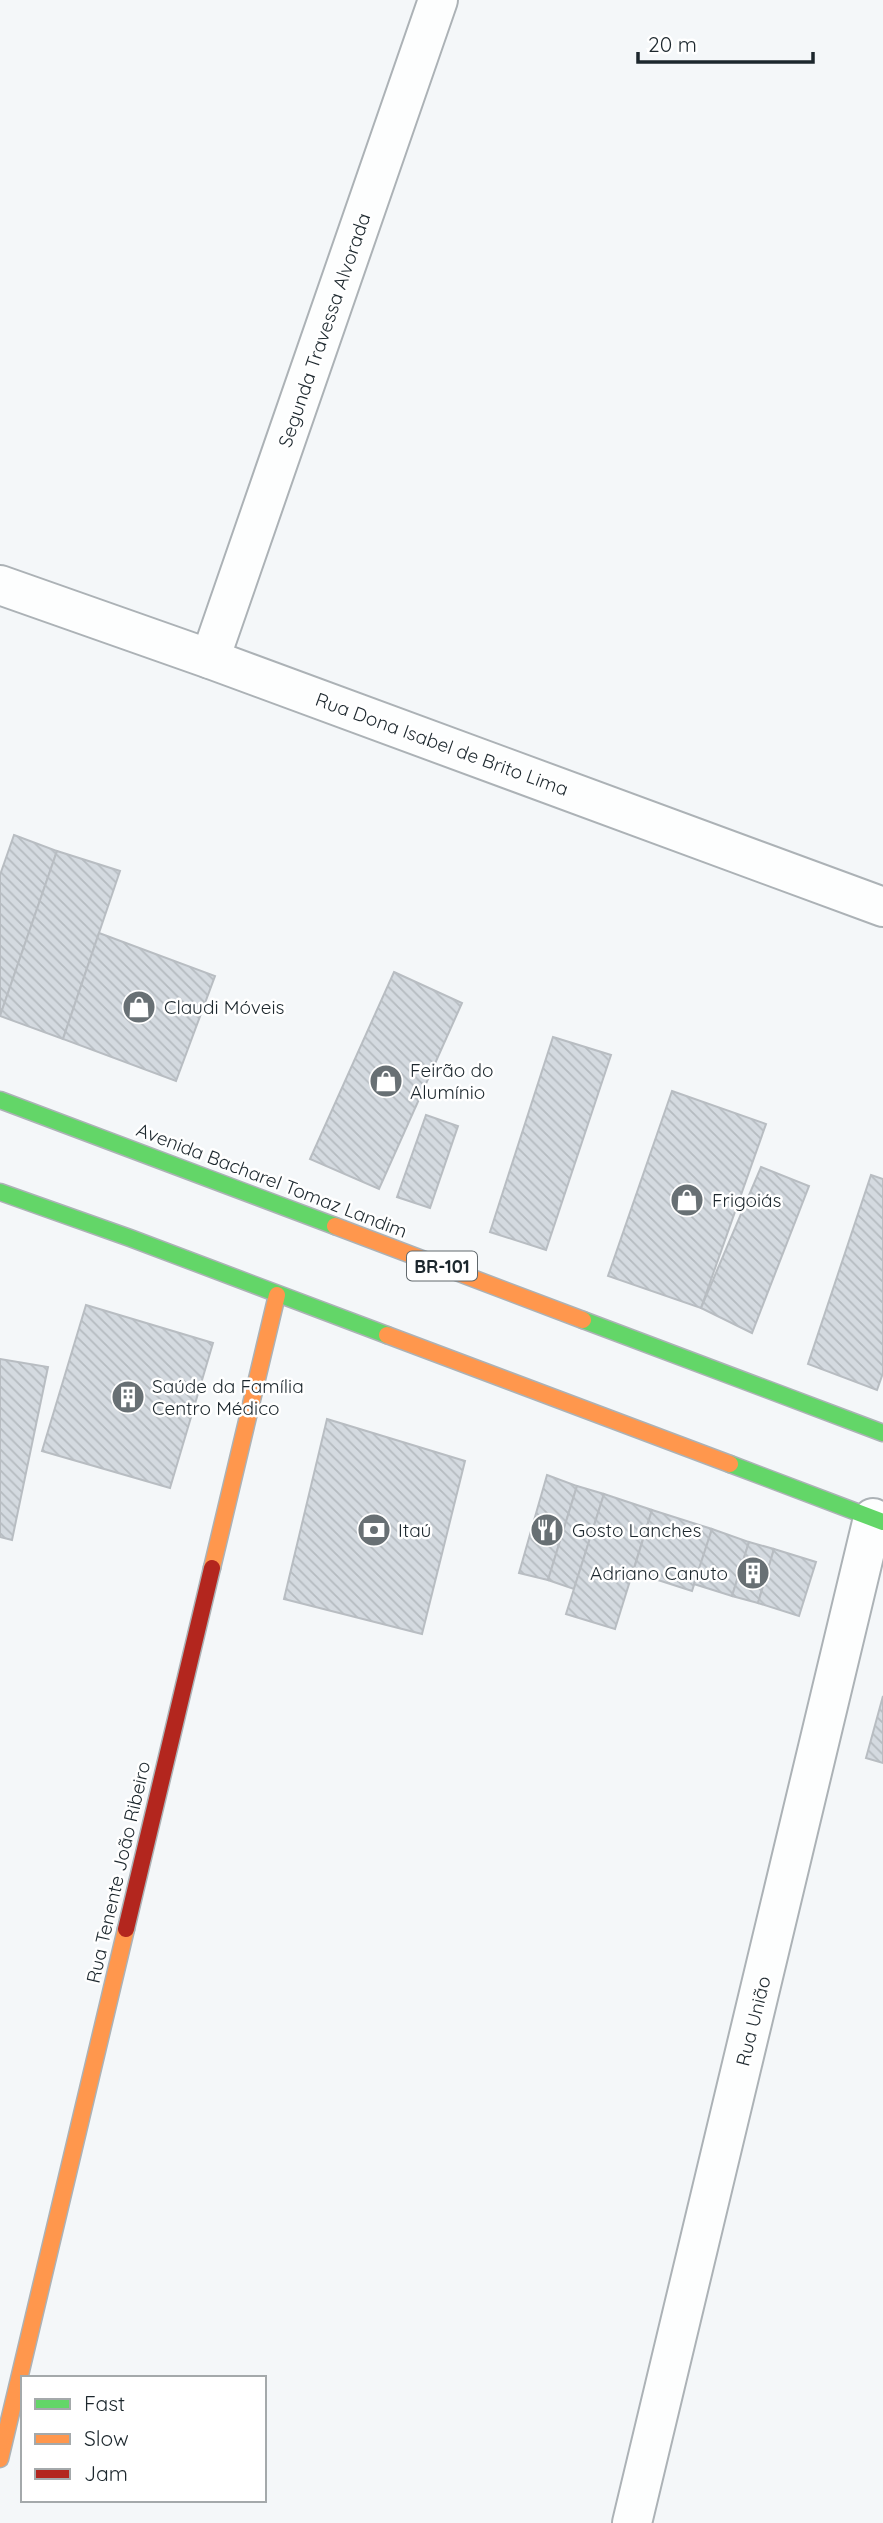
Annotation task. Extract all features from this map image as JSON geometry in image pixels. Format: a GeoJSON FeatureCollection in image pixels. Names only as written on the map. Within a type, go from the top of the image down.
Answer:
{"type":"FeatureCollection","features":[{"type":"Feature","properties":{"kind":"main road","name":"Avenida Bacharel Tomaz Landim"},"geometry":{"type":"LineString","coordinates":[[0,1100],[883,1433]]}},
{"type":"Feature","properties":{"kind":"main road"},"geometry":{"type":"LineString","coordinates":[[0,1192],[130,1238],[878,1520]]}},
{"type":"Feature","properties":{"kind":"main road","name":"Rua Tenente João Ribeiro"},"geometry":{"type":"LineString","coordinates":[[0,2459],[277,1295]]}},
{"type":"Feature","properties":{"kind":"street","name":"Segunda Travessa Alvorada"},"geometry":{"type":"LineString","coordinates":[[210,659],[439,0]]}},
{"type":"Feature","properties":{"kind":"street","name":"Rua Dona Isabel de Brito Lima"},"geometry":{"type":"LineString","coordinates":[[0,585],[210,659],[883,907]]}},
{"type":"Feature","properties":{"kind":"street","name":"Rua União"},"geometry":{"type":"LineString","coordinates":[[632,2523],[878,1520]]}},
{"type":"Feature","properties":{"kind":"building"},"geometry":{"type":"Polygon","coordinates":[[[14,835],[57,851],[0,1016],[0,875],[14,835]]]}},
{"type":"Feature","properties":{"kind":"building"},"geometry":{"type":"Polygon","coordinates":[[[57,851],[120,871],[63,1039],[0,1016],[57,851]]]}},
{"type":"Feature","properties":{"kind":"building","name":"Claudi Móveis"},"geometry":{"type":"Polygon","coordinates":[[[99,933],[215,976],[176,1081],[63,1039],[99,933]]]}},
{"type":"Feature","properties":{"kind":"building","name":"Feirão do Alumínio"},"geometry":{"type":"Polygon","coordinates":[[[394,972],[462,1003],[379,1189],[310,1159],[394,972]]]}},
{"type":"Feature","properties":{"kind":"building"},"geometry":{"type":"Polygon","coordinates":[[[553,1037],[611,1055],[546,1250],[490,1232],[553,1037]]]}},
{"type":"Feature","properties":{"kind":"building","name":"Frigoiás"},"geometry":{"type":"Polygon","coordinates":[[[672,1091],[766,1124],[701,1308],[608,1276],[672,1091]]]}},
{"type":"Feature","properties":{"kind":"building"},"geometry":{"type":"Polygon","coordinates":[[[426,1115],[458,1126],[430,1208],[397,1197],[426,1115]]]}},
{"type":"Feature","properties":{"kind":"building"},"geometry":{"type":"Polygon","coordinates":[[[761,1167],[809,1186],[752,1333],[701,1308],[761,1167]]]}},
{"type":"Feature","properties":{"kind":"building"},"geometry":{"type":"Polygon","coordinates":[[[871,1175],[883,1179],[883,1373],[877,1390],[808,1364],[871,1175]]]}},
{"type":"Feature","properties":{"kind":"building","name":"Saúde da Família Centro Médico"},"geometry":{"type":"Polygon","coordinates":[[[86,1305],[213,1343],[170,1488],[42,1451],[86,1305]]]}},
{"type":"Feature","properties":{"kind":"building"},"geometry":{"type":"Polygon","coordinates":[[[0,1359],[48,1367],[12,1540],[0,1537],[0,1359]]]}},
{"type":"Feature","properties":{"kind":"building","name":"Itaú"},"geometry":{"type":"Polygon","coordinates":[[[327,1419],[465,1461],[422,1634],[284,1599],[327,1419]]]}},
{"type":"Feature","properties":{"kind":"building","name":"Gosto Lanches"},"geometry":{"type":"Polygon","coordinates":[[[547,1475],[577,1486],[548,1580],[519,1573],[547,1475]]]}},
{"type":"Feature","properties":{"kind":"building"},"geometry":{"type":"Polygon","coordinates":[[[577,1486],[604,1494],[574,1589],[548,1580],[577,1486]]]}},
{"type":"Feature","properties":{"kind":"building"},"geometry":{"type":"Polygon","coordinates":[[[604,1494],[652,1510],[615,1629],[566,1614],[604,1494]]]}},
{"type":"Feature","properties":{"kind":"building"},"geometry":{"type":"Polygon","coordinates":[[[652,1510],[712,1529],[692,1591],[633,1572],[652,1510]]]}},
{"type":"Feature","properties":{"kind":"building"},"geometry":{"type":"Polygon","coordinates":[[[712,1529],[749,1542],[732,1596],[694,1584],[712,1529]]]}},
{"type":"Feature","properties":{"kind":"building","name":"Adriano Canuto"},"geometry":{"type":"Polygon","coordinates":[[[749,1542],[774,1549],[758,1603],[732,1596],[749,1542]]]}},
{"type":"Feature","properties":{"kind":"building"},"geometry":{"type":"Polygon","coordinates":[[[774,1549],[816,1562],[799,1616],[758,1603],[774,1549]]]}},
{"type":"Feature","properties":{"kind":"building"},"geometry":{"type":"Polygon","coordinates":[[[883,1696],[883,1763],[866,1758],[883,1696]]]}},
{"type":"Feature","properties":{"kind":"traffic: fast"},"geometry":{"type":"LineString","coordinates":[[0,1100],[335,1226]]}},
{"type":"Feature","properties":{"kind":"traffic: fast"},"geometry":{"type":"LineString","coordinates":[[0,1192],[387,1335]]}},
{"type":"Feature","properties":{"kind":"traffic: fast"},"geometry":{"type":"LineString","coordinates":[[583,1320],[883,1433]]}},
{"type":"Feature","properties":{"kind":"traffic: fast"},"geometry":{"type":"LineString","coordinates":[[730,1464],[883,1522]]}},
{"type":"Feature","properties":{"kind":"traffic: slow"},"geometry":{"type":"LineString","coordinates":[[335,1226],[583,1320]]}},
{"type":"Feature","properties":{"kind":"traffic: slow"},"geometry":{"type":"LineString","coordinates":[[212,1568],[277,1295]]}},
{"type":"Feature","properties":{"kind":"traffic: slow"},"geometry":{"type":"LineString","coordinates":[[387,1335],[730,1464]]}},
{"type":"Feature","properties":{"kind":"traffic: slow"},"geometry":{"type":"LineString","coordinates":[[0,2459],[126,1929]]}},
{"type":"Feature","properties":{"kind":"traffic: jam"},"geometry":{"type":"LineString","coordinates":[[126,1929],[212,1568]]}},
{"type":"Feature","properties":{"kind":"place","name":"Claudi Móveis"},"geometry":{"type":"Point","coordinates":[139,1007]}},
{"type":"Feature","properties":{"kind":"place","name":"Feirão do Alumínio"},"geometry":{"type":"Point","coordinates":[386,1081]}},
{"type":"Feature","properties":{"kind":"place","name":"Frigoiás"},"geometry":{"type":"Point","coordinates":[687,1200]}},
{"type":"Feature","properties":{"kind":"place","name":"Saúde da Família Centro Médico"},"geometry":{"type":"Point","coordinates":[128,1397]}},
{"type":"Feature","properties":{"kind":"place","name":"Itaú"},"geometry":{"type":"Point","coordinates":[374,1530]}},
{"type":"Feature","properties":{"kind":"place","name":"Gosto Lanches"},"geometry":{"type":"Point","coordinates":[547,1530]}},
{"type":"Feature","properties":{"kind":"place","name":"Adriano Canuto"},"geometry":{"type":"Point","coordinates":[753,1573]}}]}
